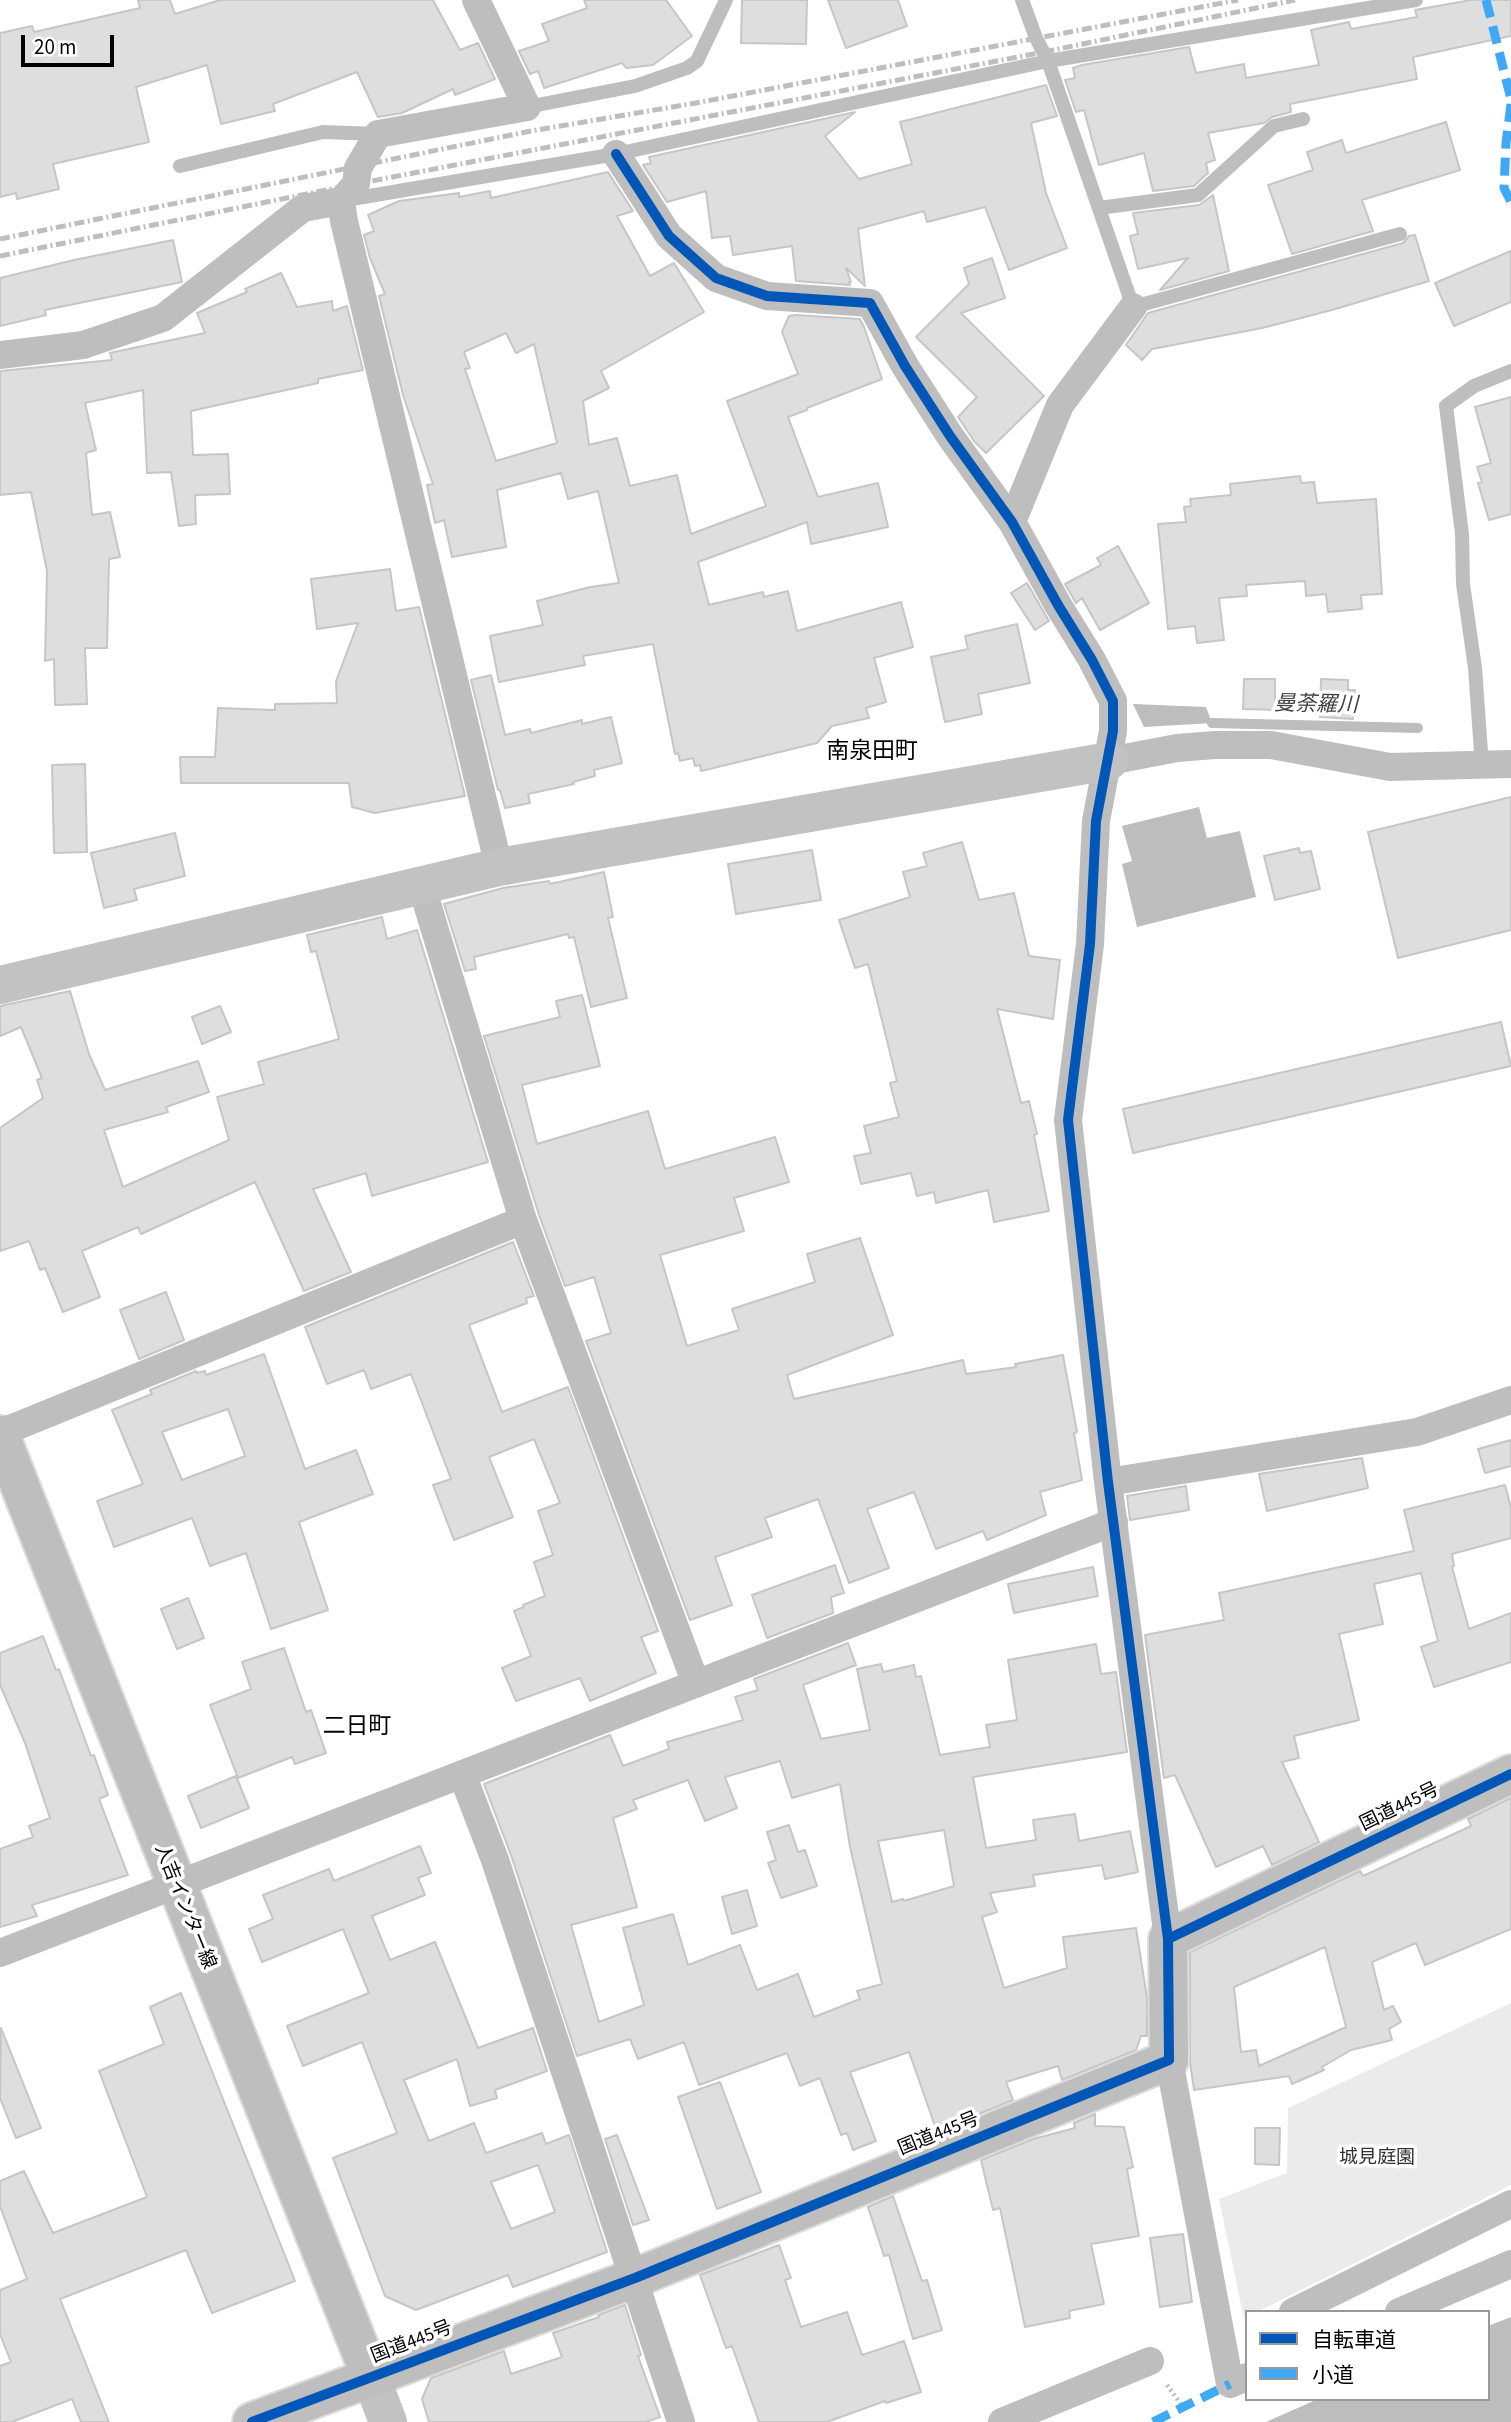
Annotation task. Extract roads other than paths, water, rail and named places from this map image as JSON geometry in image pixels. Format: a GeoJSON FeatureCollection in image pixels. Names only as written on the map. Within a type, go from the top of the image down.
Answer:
{"type":"FeatureCollection","features":[{"type":"Feature","properties":{"kind":"main road","name":"人吉インター線"},"geometry":{"type":"LineString","coordinates":[[0,1434],[371,2377]]}},
{"type":"Feature","properties":{"kind":"main road","name":"国道445号"},"geometry":{"type":"LineString","coordinates":[[1168,1939],[1511,1774]]}},
{"type":"Feature","properties":{"kind":"main road"},"geometry":{"type":"LineString","coordinates":[[1168,1939],[1170,2060]]}},
{"type":"Feature","properties":{"kind":"main road","name":"国道445号"},"geometry":{"type":"LineString","coordinates":[[252,2422],[635,2278],[1170,2060]]}},
{"type":"Feature","properties":{"kind":"street"},"geometry":{"type":"LineString","coordinates":[[0,355],[83,345],[163,318],[303,208],[341,201],[356,184],[358,168],[378,134],[527,107],[476,0]]}},
{"type":"Feature","properties":{"kind":"street"},"geometry":{"type":"LineString","coordinates":[[616,153],[669,236],[716,278],[768,296],[870,303],[905,366],[950,436],[1012,522],[1113,701],[1109,761],[1096,821],[1090,944],[1068,1120],[1108,1482],[1168,1939]]}},
{"type":"Feature","properties":{"kind":"street"},"geometry":{"type":"LineString","coordinates":[[341,201],[499,867]]}},
{"type":"Feature","properties":{"kind":"street"},"geometry":{"type":"LineString","coordinates":[[1012,522],[1060,405],[1133,307]]}},
{"type":"Feature","properties":{"kind":"street"},"geometry":{"type":"LineString","coordinates":[[0,985],[499,867],[1177,748],[1272,745],[1390,767],[1511,764]]}},
{"type":"Feature","properties":{"kind":"street"},"geometry":{"type":"LineString","coordinates":[[421,884],[523,1220],[696,1685]]}},
{"type":"Feature","properties":{"kind":"street"},"geometry":{"type":"LineString","coordinates":[[0,1434],[523,1220]]}},
{"type":"Feature","properties":{"kind":"street"},"geometry":{"type":"LineString","coordinates":[[1108,1482],[1416,1432],[1511,1400]]}},
{"type":"Feature","properties":{"kind":"street"},"geometry":{"type":"LineString","coordinates":[[0,1953],[1114,1522]]}},
{"type":"Feature","properties":{"kind":"street"},"geometry":{"type":"LineString","coordinates":[[462,1774],[495,1860],[681,2422]]}},
{"type":"Feature","properties":{"kind":"street"},"geometry":{"type":"LineString","coordinates":[[1170,2060],[1230,2384],[1245,2378]]}},
{"type":"Feature","properties":{"kind":"street"},"geometry":{"type":"LineString","coordinates":[[1297,2310],[1511,2204]]}},
{"type":"Feature","properties":{"kind":"street"},"geometry":{"type":"LineString","coordinates":[[1404,2310],[1511,2264]]}},
{"type":"Feature","properties":{"kind":"street"},"geometry":{"type":"LineString","coordinates":[[1002,2422],[1150,2361]]}},
{"type":"Feature","properties":{"kind":"street"},"geometry":{"type":"LineString","coordinates":[[371,2377],[388,2422]]}},
{"type":"Feature","properties":{"kind":"lane"},"geometry":{"type":"LineString","coordinates":[[527,107],[635,86],[687,68],[696,61],[726,0]]}},
{"type":"Feature","properties":{"kind":"lane"},"geometry":{"type":"LineString","coordinates":[[1022,0],[1048,61],[1133,307],[1400,234]]}},
{"type":"Feature","properties":{"kind":"lane"},"geometry":{"type":"LineString","coordinates":[[341,201],[616,153],[1048,61],[1416,0]]}},
{"type":"Feature","properties":{"kind":"lane"},"geometry":{"type":"LineString","coordinates":[[1099,208],[1198,195],[1274,126],[1303,119]]}},
{"type":"Feature","properties":{"kind":"lane"},"geometry":{"type":"LineString","coordinates":[[180,166],[323,132],[378,134]]}},
{"type":"Feature","properties":{"kind":"lane"},"geometry":{"type":"LineString","coordinates":[[1482,766],[1475,668],[1463,584],[1462,534],[1447,407],[1474,386],[1511,371]]}},
{"type":"Feature","properties":{"kind":"waterway","name":"曼荼羅川"},"geometry":{"type":"LineString","coordinates":[[1212,723],[1418,728]]}},
{"type":"Feature","properties":{"kind":"railway"},"geometry":{"type":"LineString","coordinates":[[0,239],[531,131],[696,103],[1238,0]]}},
{"type":"Feature","properties":{"kind":"railway"},"geometry":{"type":"LineString","coordinates":[[0,256],[356,184],[1044,52],[1295,0]]}},
{"type":"Feature","properties":{"kind":"district","name":"南泉田町"},"geometry":{"type":"Point","coordinates":[872,753]}},
{"type":"Feature","properties":{"kind":"district","name":"二日町"},"geometry":{"type":"Point","coordinates":[357,1728]}},
{"type":"Feature","properties":{"kind":"park label","name":"城見庭園"},"geometry":{"type":"Point","coordinates":[1377,2159]}}]}
